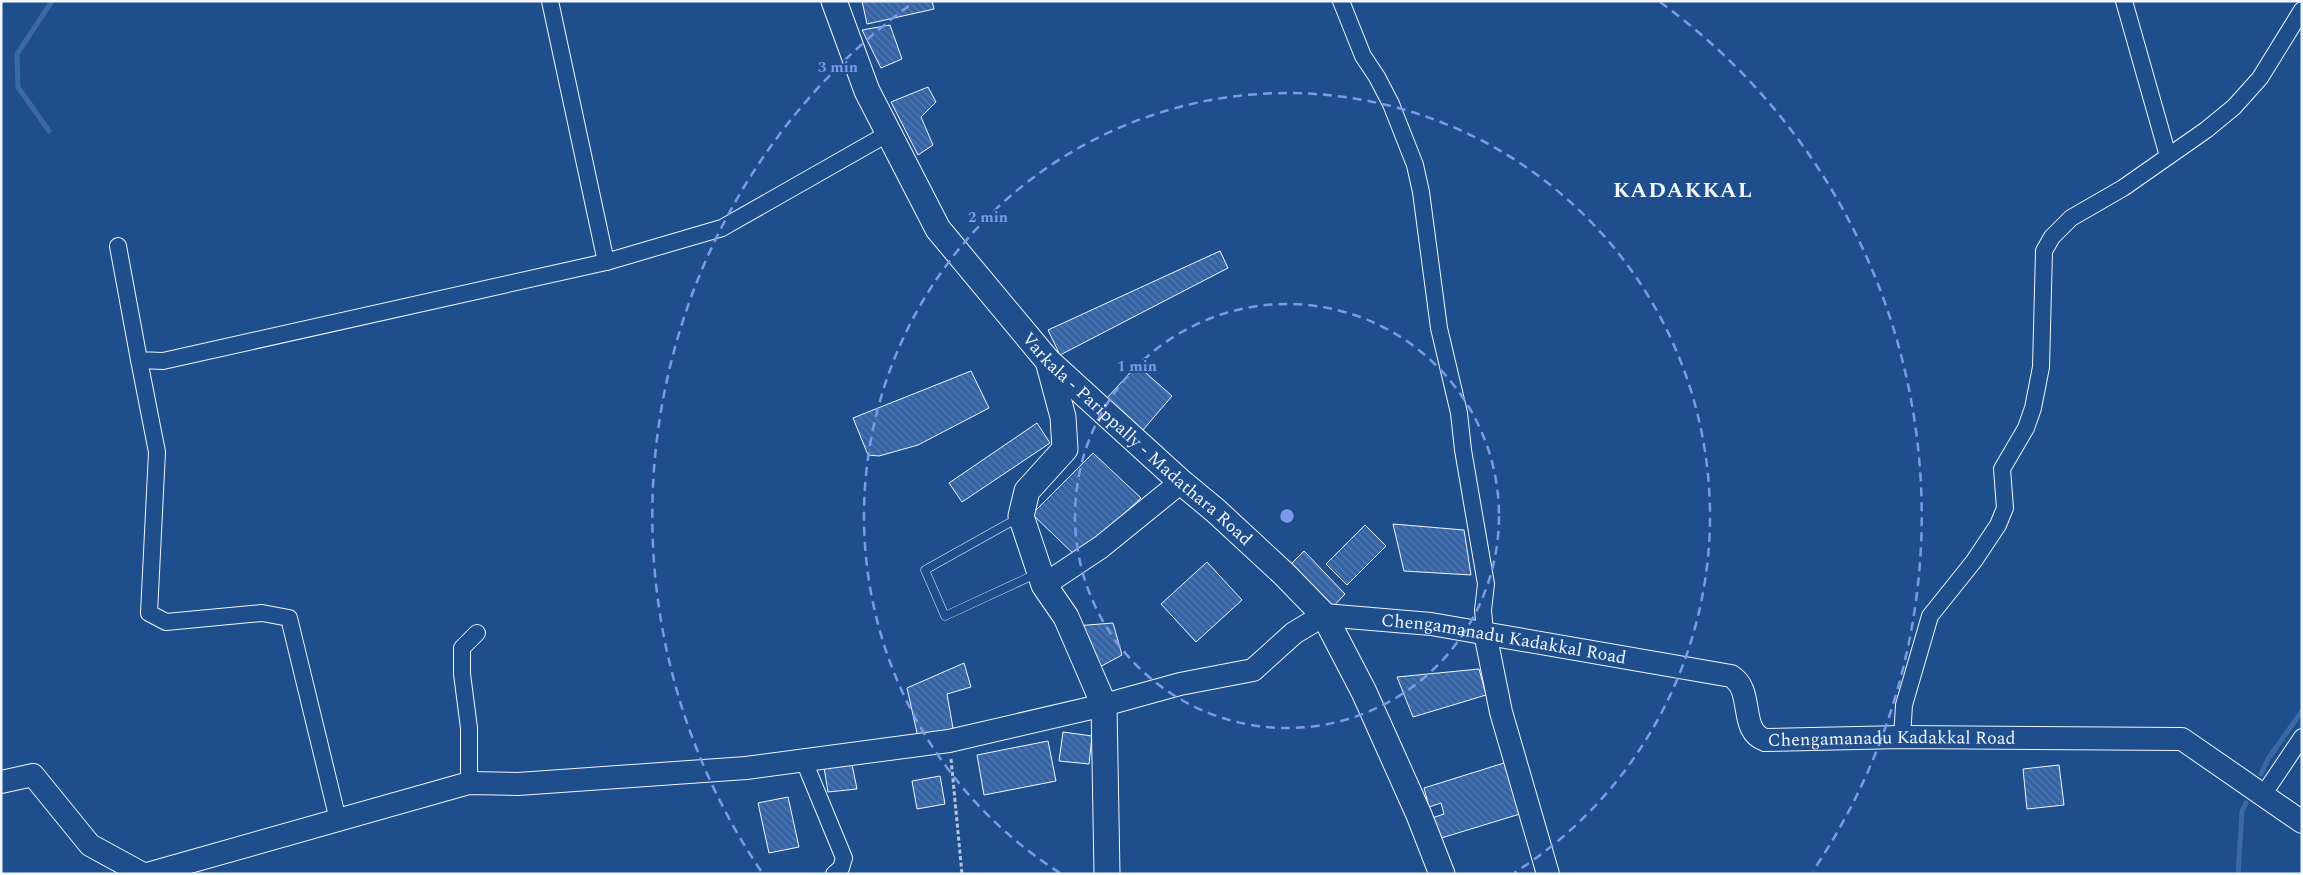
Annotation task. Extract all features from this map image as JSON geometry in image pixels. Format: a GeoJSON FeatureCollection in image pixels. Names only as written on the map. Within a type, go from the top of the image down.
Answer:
{"type":"FeatureCollection","features":[{"type":"Feature","properties":{"kind":"main road","name":"Varkala - Parippally - Madathara Road"},"geometry":{"type":"LineString","coordinates":[[834,1],[867,91],[938,229],[1048,361],[1284,574],[1324,615],[1364,692],[1419,815],[1442,874]]}},
{"type":"Feature","properties":{"kind":"main road"},"geometry":{"type":"LineString","coordinates":[[1048,361],[1063,417],[1065,449],[1027,491],[1021,516],[1042,579],[1066,618],[1104,705],[1107,874]]}},
{"type":"Feature","properties":{"kind":"street"},"geometry":{"type":"LineString","coordinates":[[550,1],[606,262]]}},
{"type":"Feature","properties":{"kind":"street"},"geometry":{"type":"LineString","coordinates":[[1341,1],[1363,56],[1377,77],[1391,104],[1415,165],[1421,192],[1438,328],[1459,413],[1463,450],[1486,584],[1483,610],[1485,633],[1501,712],[1548,874]]}},
{"type":"Feature","properties":{"kind":"street"},"geometry":{"type":"LineString","coordinates":[[2124,1],[2168,156]]}},
{"type":"Feature","properties":{"kind":"street"},"geometry":{"type":"LineString","coordinates":[[1902,737],[1904,705],[1930,616],[1974,561],[1998,525],[2005,508],[2002,469],[2026,428],[2033,408],[2041,367],[2044,251],[2052,237],[2071,218],[2123,188],[2206,130],[2234,107],[2260,78],[2302,10]]}},
{"type":"Feature","properties":{"kind":"street"},"geometry":{"type":"LineString","coordinates":[[139,360],[163,361],[606,262],[722,228],[889,133]]}},
{"type":"Feature","properties":{"kind":"street"},"geometry":{"type":"LineString","coordinates":[[118,246],[157,452],[148,613],[166,622],[262,613],[289,618],[338,820]]}},
{"type":"Feature","properties":{"kind":"street"},"geometry":{"type":"LineString","coordinates":[[1042,579],[1101,547],[1181,482]]}},
{"type":"Feature","properties":{"kind":"street"},"geometry":{"type":"LineString","coordinates":[[1,782],[33,775],[90,845],[124,868],[145,874],[470,783],[528,783],[746,768],[949,741],[1104,705],[1180,684],[1253,670],[1294,633],[1324,615]]}},
{"type":"Feature","properties":{"kind":"street","name":"Chengamanadu Kadakkal Road"},"geometry":{"type":"LineString","coordinates":[[1324,615],[1431,624],[1731,676],[1739,680],[1744,689],[1751,726],[1756,735],[1765,740],[1902,737],[2182,739],[2302,822]]}},
{"type":"Feature","properties":{"kind":"street"},"geometry":{"type":"LineString","coordinates":[[470,783],[469,728],[462,674],[462,648],[477,633]]}},
{"type":"Feature","properties":{"kind":"street"},"geometry":{"type":"LineString","coordinates":[[2263,795],[2302,737]]}},
{"type":"Feature","properties":{"kind":"street"},"geometry":{"type":"LineString","coordinates":[[804,761],[844,858],[841,868],[834,874]]}},
{"type":"Feature","properties":{"kind":"lane"},"geometry":{"type":"LineString","coordinates":[[1021,516],[925,570],[945,616],[1042,579]]}},
{"type":"Feature","properties":{"kind":"path"},"geometry":{"type":"LineString","coordinates":[[949,741],[962,874]]}},
{"type":"Feature","properties":{"kind":"building"},"geometry":{"type":"Polygon","coordinates":[[[862,1],[932,1],[934,9],[867,24],[862,1]]]}},
{"type":"Feature","properties":{"kind":"building"},"geometry":{"type":"Polygon","coordinates":[[[890,25],[902,59],[881,68],[862,30],[890,25]]]}},
{"type":"Feature","properties":{"kind":"building"},"geometry":{"type":"Polygon","coordinates":[[[928,87],[936,102],[921,117],[933,145],[918,155],[891,102],[928,87]]]}},
{"type":"Feature","properties":{"kind":"building"},"geometry":{"type":"Polygon","coordinates":[[[1220,251],[1228,268],[1060,355],[1048,330],[1220,251]]]}},
{"type":"Feature","properties":{"kind":"building"},"geometry":{"type":"Polygon","coordinates":[[[1137,365],[1172,396],[1143,430],[1107,398],[1137,365]]]}},
{"type":"Feature","properties":{"kind":"building"},"geometry":{"type":"Polygon","coordinates":[[[971,371],[989,408],[918,445],[879,456],[868,455],[853,418],[971,371]]]}},
{"type":"Feature","properties":{"kind":"building"},"geometry":{"type":"Polygon","coordinates":[[[1037,423],[1050,443],[962,502],[949,483],[1037,423]]]}},
{"type":"Feature","properties":{"kind":"building"},"geometry":{"type":"Polygon","coordinates":[[[1093,453],[1141,498],[1077,557],[1032,514],[1093,453]]]}},
{"type":"Feature","properties":{"kind":"building"},"geometry":{"type":"Polygon","coordinates":[[[1393,524],[1464,530],[1471,575],[1404,571],[1393,524]]]}},
{"type":"Feature","properties":{"kind":"building"},"geometry":{"type":"Polygon","coordinates":[[[1365,525],[1386,546],[1347,585],[1326,564],[1365,525]]]}},
{"type":"Feature","properties":{"kind":"building"},"geometry":{"type":"Polygon","coordinates":[[[1304,551],[1345,594],[1329,611],[1288,567],[1304,551]]]}},
{"type":"Feature","properties":{"kind":"building"},"geometry":{"type":"Polygon","coordinates":[[[1207,562],[1242,600],[1196,642],[1161,604],[1207,562]]]}},
{"type":"Feature","properties":{"kind":"building"},"geometry":{"type":"Polygon","coordinates":[[[1113,623],[1122,655],[1096,669],[1075,626],[1113,623]]]}},
{"type":"Feature","properties":{"kind":"building"},"geometry":{"type":"Polygon","coordinates":[[[964,663],[971,687],[947,694],[954,734],[919,742],[907,688],[964,663]]]}},
{"type":"Feature","properties":{"kind":"building"},"geometry":{"type":"Polygon","coordinates":[[[1479,669],[1486,695],[1413,717],[1397,677],[1479,669]]]}},
{"type":"Feature","properties":{"kind":"building"},"geometry":{"type":"Polygon","coordinates":[[[1063,732],[1092,736],[1089,764],[1059,761],[1063,732]]]}},
{"type":"Feature","properties":{"kind":"building"},"geometry":{"type":"Polygon","coordinates":[[[1048,741],[1056,781],[984,795],[977,755],[1048,741]]]}},
{"type":"Feature","properties":{"kind":"building"},"geometry":{"type":"Polygon","coordinates":[[[850,755],[857,789],[828,792],[823,761],[850,755]]]}},
{"type":"Feature","properties":{"kind":"building"},"geometry":{"type":"Polygon","coordinates":[[[1504,763],[1520,814],[1438,839],[1432,818],[1444,814],[1441,803],[1429,807],[1424,788],[1504,763]]]}},
{"type":"Feature","properties":{"kind":"building"},"geometry":{"type":"Polygon","coordinates":[[[2059,765],[2064,805],[2027,809],[2023,769],[2059,765]]]}},
{"type":"Feature","properties":{"kind":"building"},"geometry":{"type":"Polygon","coordinates":[[[940,776],[945,804],[917,809],[912,781],[940,776]]]}},
{"type":"Feature","properties":{"kind":"building"},"geometry":{"type":"Polygon","coordinates":[[[788,797],[799,847],[769,853],[758,803],[788,797]]]}},
{"type":"Feature","properties":{"kind":"waterway"},"geometry":{"type":"LineString","coordinates":[[49,131],[18,87],[17,54],[52,1]]}},
{"type":"Feature","properties":{"kind":"waterway"},"geometry":{"type":"LineString","coordinates":[[2261,774],[2268,759],[2302,711]]}},
{"type":"Feature","properties":{"kind":"waterway"},"geometry":{"type":"LineString","coordinates":[[2238,874],[2242,811],[2246,803]]}},
{"type":"Feature","properties":{"kind":"district","name":"KADAKKAL"},"geometry":{"type":"Point","coordinates":[1683,189]}}]}
